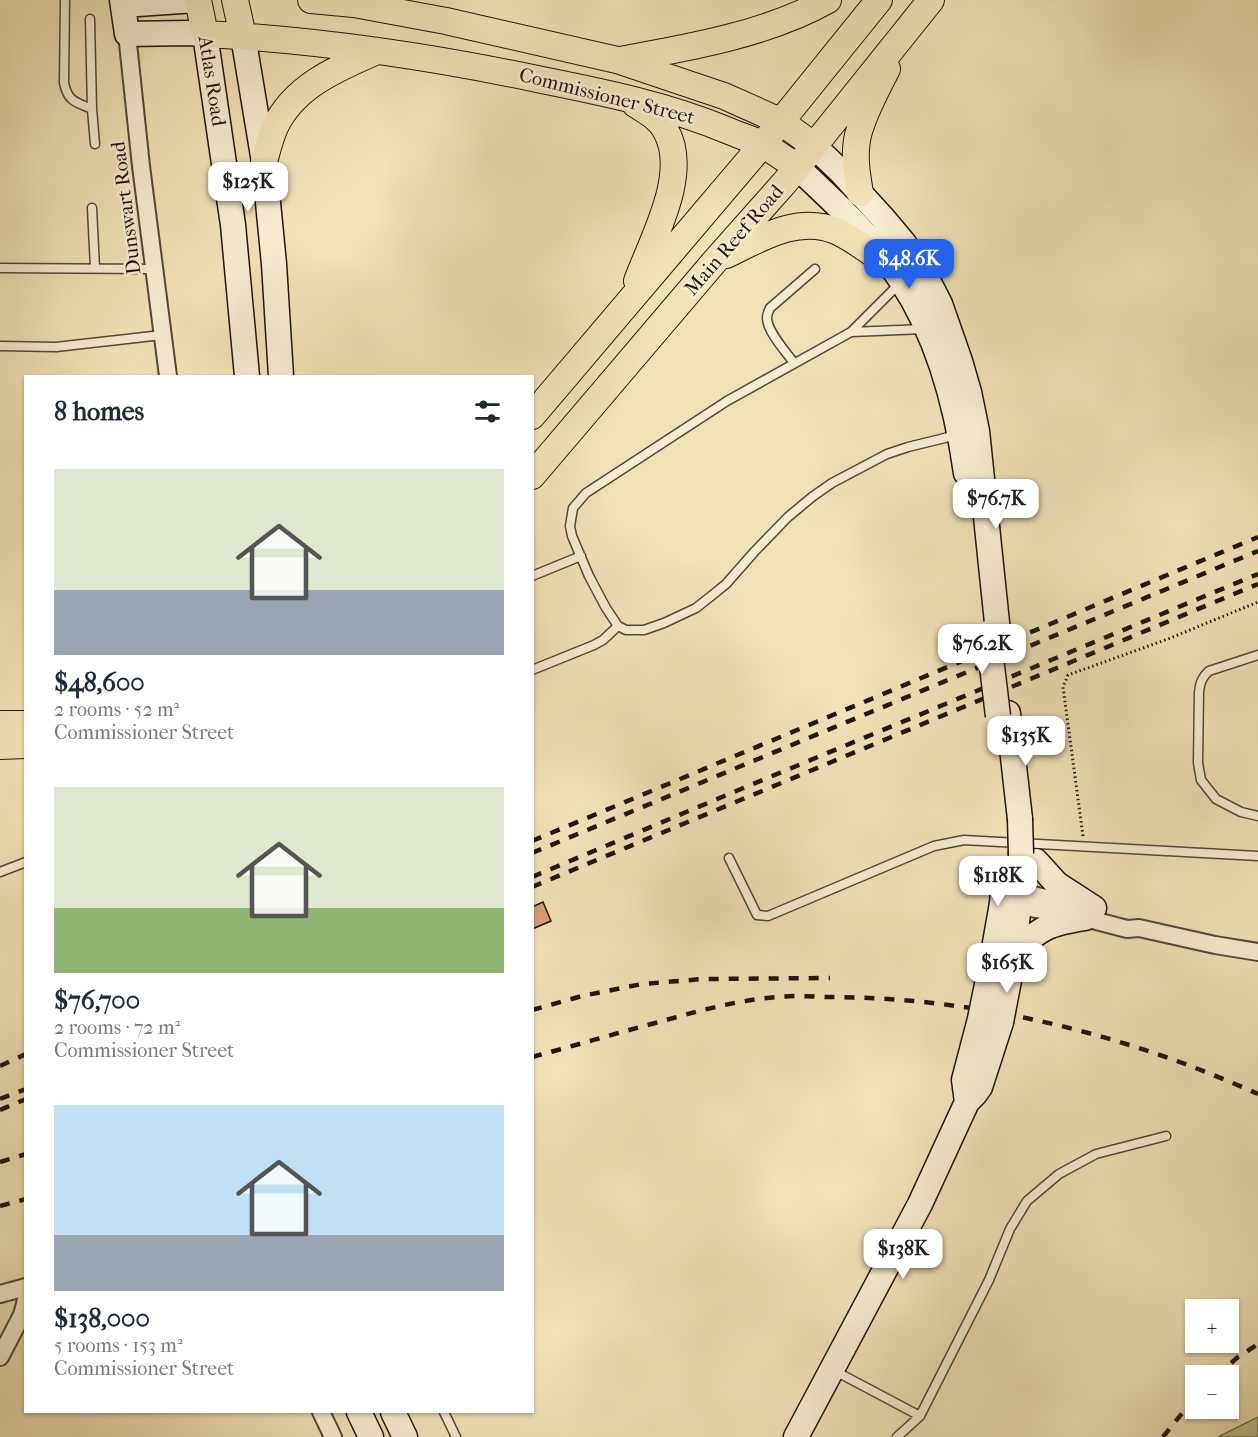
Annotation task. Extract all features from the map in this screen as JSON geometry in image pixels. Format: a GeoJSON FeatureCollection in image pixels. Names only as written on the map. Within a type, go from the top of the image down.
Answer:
{"type":"FeatureCollection","features":[{"type":"Feature","properties":{"kind":"main road"},"geometry":{"type":"LineString","coordinates":[[197,0],[123,2],[127,34],[205,34]]}},
{"type":"Feature","properties":{"kind":"main road","name":"Atlas Road"},"geometry":{"type":"LineString","coordinates":[[197,0],[205,34],[233,225],[247,375]]}},
{"type":"Feature","properties":{"kind":"main road","name":"Atlas Road"},"geometry":{"type":"LineString","coordinates":[[235,0],[264,162],[275,275],[280,375]]}},
{"type":"Feature","properties":{"kind":"main road","name":"Commissioner Street"},"geometry":{"type":"LineString","coordinates":[[311,0],[350,2],[617,60],[724,96],[780,121],[813,145],[860,193],[903,242],[920,266],[940,304],[960,362],[969,392],[968,433],[1018,841],[1006,959],[991,1021],[980,1087],[966,1102],[920,1204],[796,1437]]}},
{"type":"Feature","properties":{"kind":"main road"},"geometry":{"type":"LineString","coordinates":[[617,60],[673,50],[752,31],[814,8],[828,0]]}},
{"type":"Feature","properties":{"kind":"main road","name":"Main Reef Road"},"geometry":{"type":"LineString","coordinates":[[534,414],[762,145],[879,0]]}},
{"type":"Feature","properties":{"kind":"main road","name":"Main Reef Road"},"geometry":{"type":"LineString","coordinates":[[534,474],[797,167],[931,0]]}},
{"type":"Feature","properties":{"kind":"main road","name":"Commissioner Street"},"geometry":{"type":"LineString","coordinates":[[205,34],[377,51],[481,67],[668,108],[762,145],[797,167],[862,230],[896,274],[916,305],[927,329],[968,433]]}},
{"type":"Feature","properties":{"kind":"main road"},"geometry":{"type":"LineString","coordinates":[[860,193],[856,173],[858,137],[903,34]]}},
{"type":"Feature","properties":{"kind":"main road"},"geometry":{"type":"LineString","coordinates":[[264,162],[283,112],[296,98],[315,82],[339,68],[377,51]]}},
{"type":"Feature","properties":{"kind":"main road"},"geometry":{"type":"LineString","coordinates":[[620,96],[653,115],[666,129],[672,144],[674,159],[673,177],[667,203],[630,299]]}},
{"type":"Feature","properties":{"kind":"main road"},"geometry":{"type":"LineString","coordinates":[[715,261],[783,229],[822,227],[848,237],[896,274]]}},
{"type":"Feature","properties":{"kind":"main road"},"geometry":{"type":"LineString","coordinates":[[0,724],[24,724]]}},
{"type":"Feature","properties":{"kind":"main road"},"geometry":{"type":"LineString","coordinates":[[0,746],[24,746]]}},
{"type":"Feature","properties":{"kind":"main road"},"geometry":{"type":"LineString","coordinates":[[1018,841],[1057,884],[1089,913]]}},
{"type":"Feature","properties":{"kind":"main road"},"geometry":{"type":"LineString","coordinates":[[1006,959],[1043,928],[1089,913]]}},
{"type":"Feature","properties":{"kind":"main road"},"geometry":{"type":"LineString","coordinates":[[359,1413],[371,1437]]}},
{"type":"Feature","properties":{"kind":"main road"},"geometry":{"type":"LineString","coordinates":[[393,1413],[405,1437]]}},
{"type":"Feature","properties":{"kind":"street","name":"Dunswart Road"},"geometry":{"type":"LineString","coordinates":[[127,34],[141,166],[168,375]]}},
{"type":"Feature","properties":{"kind":"street"},"geometry":{"type":"LineString","coordinates":[[1011,897],[1131,921],[1139,928],[1224,947],[1258,952]]}},
{"type":"Feature","properties":{"kind":"street"},"geometry":{"type":"LineString","coordinates":[[0,1294],[24,1288]]}},
{"type":"Feature","properties":{"kind":"street"},"geometry":{"type":"LineString","coordinates":[[0,1357],[24,1308]]}},
{"type":"Feature","properties":{"kind":"street"},"geometry":{"type":"LineString","coordinates":[[321,1413],[333,1437]]}},
{"type":"Feature","properties":{"kind":"lane"},"geometry":{"type":"LineString","coordinates":[[66,0],[64,83],[66,94],[72,100],[92,109]]}},
{"type":"Feature","properties":{"kind":"lane"},"geometry":{"type":"LineString","coordinates":[[90,19],[95,144]]}},
{"type":"Feature","properties":{"kind":"lane"},"geometry":{"type":"LineString","coordinates":[[92,208],[95,268]]}},
{"type":"Feature","properties":{"kind":"lane"},"geometry":{"type":"LineString","coordinates":[[0,268],[154,268]]}},
{"type":"Feature","properties":{"kind":"lane"},"geometry":{"type":"LineString","coordinates":[[794,363],[770,329],[768,314],[770,308],[815,269]]}},
{"type":"Feature","properties":{"kind":"lane"},"geometry":{"type":"LineString","coordinates":[[896,274],[851,332],[727,401],[579,499],[573,508],[570,526],[589,576],[618,626],[626,630],[644,630],[664,623],[696,608],[726,584],[788,517],[832,483],[887,454],[968,433]]}},
{"type":"Feature","properties":{"kind":"lane"},"geometry":{"type":"LineString","coordinates":[[851,332],[927,329]]}},
{"type":"Feature","properties":{"kind":"lane"},"geometry":{"type":"LineString","coordinates":[[0,346],[56,347],[162,335]]}},
{"type":"Feature","properties":{"kind":"lane"},"geometry":{"type":"LineString","coordinates":[[534,575],[581,556]]}},
{"type":"Feature","properties":{"kind":"lane"},"geometry":{"type":"LineString","coordinates":[[534,669],[594,645],[618,626]]}},
{"type":"Feature","properties":{"kind":"lane"},"geometry":{"type":"LineString","coordinates":[[1258,655],[1209,671],[1203,676],[1199,692],[1198,763],[1201,780],[1216,800],[1241,812],[1258,816]]}},
{"type":"Feature","properties":{"kind":"lane"},"geometry":{"type":"LineString","coordinates":[[729,858],[757,915],[768,916],[934,846],[964,840],[1258,856]]}},
{"type":"Feature","properties":{"kind":"lane"},"geometry":{"type":"LineString","coordinates":[[0,872],[24,863]]}},
{"type":"Feature","properties":{"kind":"lane"},"geometry":{"type":"LineString","coordinates":[[897,1437],[920,1416],[989,1280],[1010,1229],[1027,1201],[1059,1174],[1096,1154],[1166,1136]]}},
{"type":"Feature","properties":{"kind":"lane"},"geometry":{"type":"LineString","coordinates":[[832,1369],[920,1416]]}},
{"type":"Feature","properties":{"kind":"lane"},"geometry":{"type":"LineString","coordinates":[[444,1413],[456,1437]]}},
{"type":"Feature","properties":{"kind":"path"},"geometry":{"type":"LineString","coordinates":[[1085,848],[1063,687],[1068,675],[1168,639],[1258,602]]}},
{"type":"Feature","properties":{"kind":"green space"},"geometry":{"type":"Polygon","coordinates":[[[1258,1417],[1258,1437],[1218,1437],[1258,1417]]]}},
{"type":"Feature","properties":{"kind":"building"},"geometry":{"type":"Polygon","coordinates":[[[543,902],[551,921],[534,928],[534,906],[543,902]]]}},
{"type":"Feature","properties":{"kind":"railway"},"geometry":{"type":"LineString","coordinates":[[534,840],[1258,537]]}},
{"type":"Feature","properties":{"kind":"railway"},"geometry":{"type":"LineString","coordinates":[[534,852],[1258,551]]}},
{"type":"Feature","properties":{"kind":"railway"},"geometry":{"type":"LineString","coordinates":[[534,876],[1258,574]]}},
{"type":"Feature","properties":{"kind":"railway"},"geometry":{"type":"LineString","coordinates":[[534,886],[1258,584]]}},
{"type":"Feature","properties":{"kind":"railway"},"geometry":{"type":"LineString","coordinates":[[534,1009],[582,996],[642,984],[703,979],[830,978]]}},
{"type":"Feature","properties":{"kind":"railway"},"geometry":{"type":"LineString","coordinates":[[534,1056],[685,1015],[747,1001],[792,996],[888,999],[997,1012],[1050,1023],[1156,1054],[1258,1094]]}},
{"type":"Feature","properties":{"kind":"railway"},"geometry":{"type":"LineString","coordinates":[[0,1066],[24,1055]]}},
{"type":"Feature","properties":{"kind":"railway"},"geometry":{"type":"LineString","coordinates":[[0,1099],[24,1090]]}},
{"type":"Feature","properties":{"kind":"railway"},"geometry":{"type":"LineString","coordinates":[[0,1110],[24,1100]]}},
{"type":"Feature","properties":{"kind":"railway"},"geometry":{"type":"LineString","coordinates":[[0,1162],[24,1155]]}},
{"type":"Feature","properties":{"kind":"railway"},"geometry":{"type":"LineString","coordinates":[[0,1206],[24,1200]]}},
{"type":"Feature","properties":{"kind":"railway"},"geometry":{"type":"LineString","coordinates":[[1229,1365],[1258,1344]]}},
{"type":"Feature","properties":{"kind":"railway"},"geometry":{"type":"LineString","coordinates":[[1163,1437],[1185,1410]]}}]}
